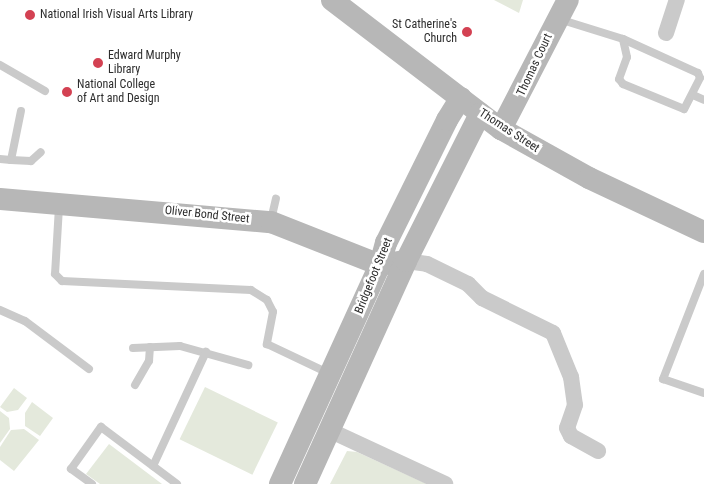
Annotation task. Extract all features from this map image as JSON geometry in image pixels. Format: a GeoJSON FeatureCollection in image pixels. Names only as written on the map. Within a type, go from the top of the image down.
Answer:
{"type":"FeatureCollection","features":[{"type":"Feature","properties":{"kind":"main road","name":"Thomas Street"},"geometry":{"type":"LineString","coordinates":[[332,0],[501,129],[589,178],[704,232]]}},
{"type":"Feature","properties":{"kind":"main road","name":"Thomas Court"},"geometry":{"type":"LineString","coordinates":[[501,129],[562,9]]}},
{"type":"Feature","properties":{"kind":"main road","name":"Bridgefoot Street"},"geometry":{"type":"LineString","coordinates":[[280,484],[332,374],[380,265],[386,243],[447,120],[461,98]]}},
{"type":"Feature","properties":{"kind":"main road","name":"Bridgefoot Street"},"geometry":{"type":"LineString","coordinates":[[305,484],[331,431],[406,261],[480,114]]}},
{"type":"Feature","properties":{"kind":"main road","name":"Oliver Bond Street"},"geometry":{"type":"LineString","coordinates":[[0,199],[59,205],[141,209],[271,222],[380,265]]}},
{"type":"Feature","properties":{"kind":"main road"},"geometry":{"type":"LineString","coordinates":[[380,265],[406,261]]}},
{"type":"Feature","properties":{"kind":"street"},"geometry":{"type":"LineString","coordinates":[[666,33],[677,0]]}},
{"type":"Feature","properties":{"kind":"street"},"geometry":{"type":"LineString","coordinates":[[406,261],[427,264],[468,284],[482,298],[553,333],[572,387],[575,405],[567,428],[571,436],[598,451]]}},
{"type":"Feature","properties":{"kind":"street"},"geometry":{"type":"LineString","coordinates":[[331,431],[445,484]]}},
{"type":"Feature","properties":{"kind":"lane"},"geometry":{"type":"LineString","coordinates":[[562,9],[698,73],[700,78],[693,95],[684,108],[676,108],[623,84],[619,79],[627,47],[623,39]]}},
{"type":"Feature","properties":{"kind":"lane"},"geometry":{"type":"LineString","coordinates":[[0,65],[45,91]]}},
{"type":"Feature","properties":{"kind":"lane"},"geometry":{"type":"LineString","coordinates":[[693,95],[704,100]]}},
{"type":"Feature","properties":{"kind":"lane"},"geometry":{"type":"LineString","coordinates":[[11,160],[20,111]]}},
{"type":"Feature","properties":{"kind":"lane"},"geometry":{"type":"LineString","coordinates":[[0,159],[31,161],[41,152]]}},
{"type":"Feature","properties":{"kind":"lane"},"geometry":{"type":"LineString","coordinates":[[271,222],[276,199]]}},
{"type":"Feature","properties":{"kind":"lane"},"geometry":{"type":"LineString","coordinates":[[59,205],[55,274],[62,281],[250,290],[267,300],[273,312],[267,344],[332,374]]}},
{"type":"Feature","properties":{"kind":"lane"},"geometry":{"type":"LineString","coordinates":[[704,274],[663,379],[704,393]]}},
{"type":"Feature","properties":{"kind":"lane"},"geometry":{"type":"LineString","coordinates":[[0,310],[25,321],[90,369]]}},
{"type":"Feature","properties":{"kind":"lane"},"geometry":{"type":"LineString","coordinates":[[134,348],[180,346],[248,365]]}},
{"type":"Feature","properties":{"kind":"lane"},"geometry":{"type":"LineString","coordinates":[[134,385],[148,361],[150,347]]}},
{"type":"Feature","properties":{"kind":"lane"},"geometry":{"type":"LineString","coordinates":[[153,466],[206,352]]}},
{"type":"Feature","properties":{"kind":"lane"},"geometry":{"type":"LineString","coordinates":[[92,484],[71,469],[101,427],[177,484]]}},
{"type":"Feature","properties":{"kind":"shaded area"},"geometry":{"type":"Polygon","coordinates":[[[494,0],[523,0],[519,13],[494,0]]]}},
{"type":"Feature","properties":{"kind":"shaded area"},"geometry":{"type":"Polygon","coordinates":[[[205,387],[278,423],[252,475],[180,439],[205,387]]]}},
{"type":"Feature","properties":{"kind":"shaded area"},"geometry":{"type":"Polygon","coordinates":[[[14,388],[27,398],[18,410],[7,412],[0,407],[14,388]]]}},
{"type":"Feature","properties":{"kind":"shaded area"},"geometry":{"type":"Polygon","coordinates":[[[32,402],[53,418],[40,436],[25,426],[25,413],[32,402]]]}},
{"type":"Feature","properties":{"kind":"shaded area"},"geometry":{"type":"Polygon","coordinates":[[[0,411],[9,418],[10,429],[0,443],[0,411]]]}},
{"type":"Feature","properties":{"kind":"shaded area"},"geometry":{"type":"Polygon","coordinates":[[[24,429],[39,440],[14,471],[0,460],[0,447],[11,430],[24,429]]]}},
{"type":"Feature","properties":{"kind":"shaded area"},"geometry":{"type":"Polygon","coordinates":[[[109,444],[162,484],[100,484],[86,474],[109,444]]]}},
{"type":"Feature","properties":{"kind":"shaded area"},"geometry":{"type":"Polygon","coordinates":[[[347,451],[357,452],[427,484],[330,484],[347,451]]]}},
{"type":"Feature","properties":{"kind":"place","name":"National Irish Visual Arts Library"},"geometry":{"type":"Point","coordinates":[30,15]}},
{"type":"Feature","properties":{"kind":"place","name":"St Catherine's Church"},"geometry":{"type":"Point","coordinates":[467,32]}},
{"type":"Feature","properties":{"kind":"place","name":"Edward Murphy Library"},"geometry":{"type":"Point","coordinates":[98,63]}},
{"type":"Feature","properties":{"kind":"place","name":"National College of Art and Design"},"geometry":{"type":"Point","coordinates":[67,92]}}]}
